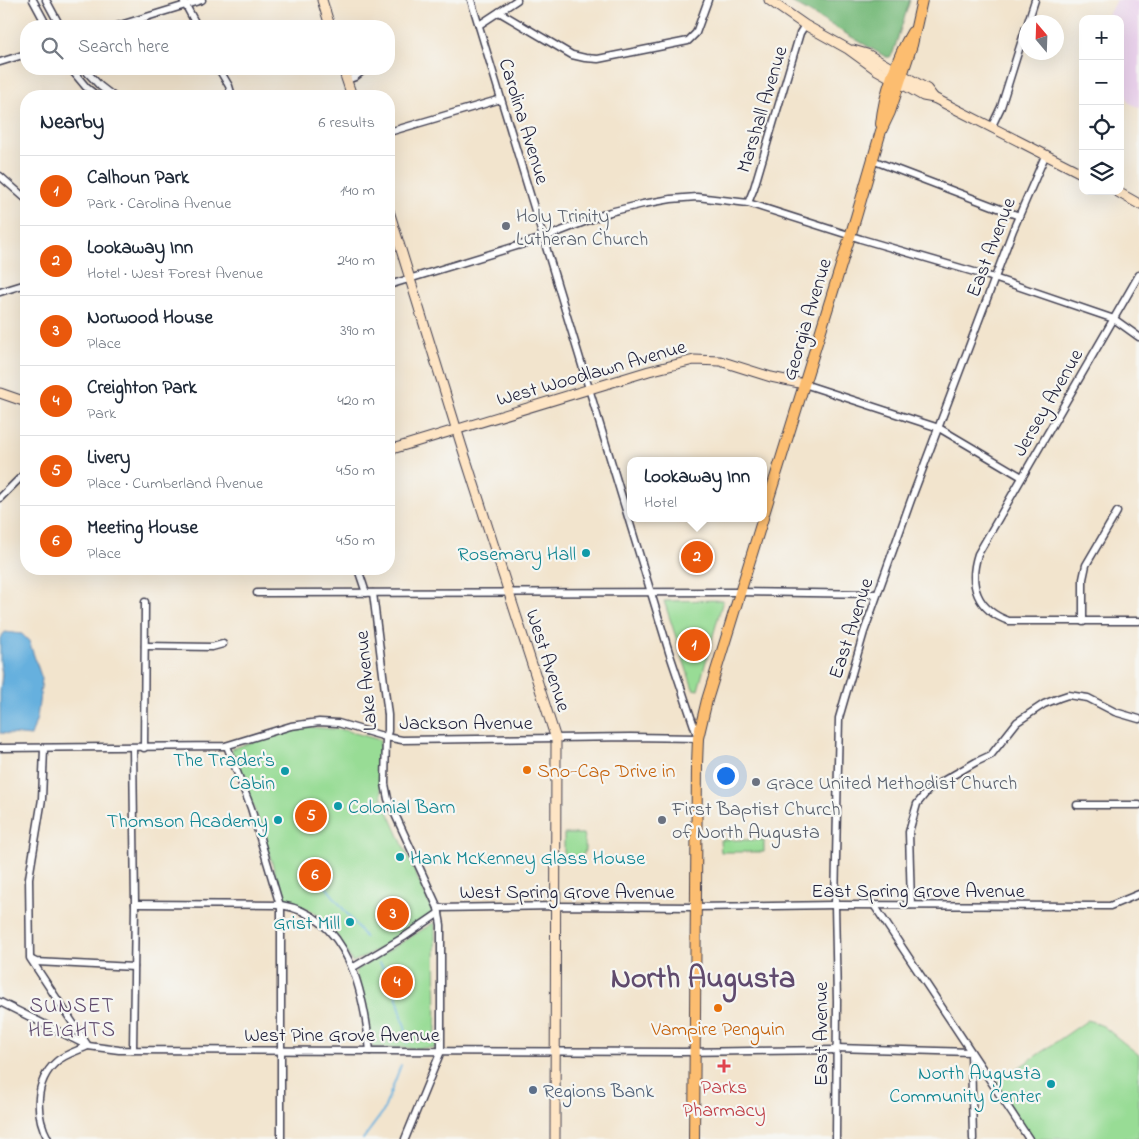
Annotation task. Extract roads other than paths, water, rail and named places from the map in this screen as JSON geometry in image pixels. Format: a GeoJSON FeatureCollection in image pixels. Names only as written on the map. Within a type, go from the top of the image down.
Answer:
{"type":"FeatureCollection","features":[{"type":"Feature","properties":{"kind":"main road","name":"Georgia Avenue"},"geometry":{"type":"LineString","coordinates":[[767,505],[881,131],[890,112],[897,77],[912,45],[922,0]]}},
{"type":"Feature","properties":{"kind":"main road","name":"Georgia Avenue"},"geometry":{"type":"LineString","coordinates":[[694,1139],[698,738],[707,700],[762,522]]}},
{"type":"Feature","properties":{"kind":"street"},"geometry":{"type":"LineString","coordinates":[[33,0],[44,20]]}},
{"type":"Feature","properties":{"kind":"street"},"geometry":{"type":"LineString","coordinates":[[46,0],[57,20]]}},
{"type":"Feature","properties":{"kind":"street"},"geometry":{"type":"LineString","coordinates":[[135,20],[185,3],[202,0]]}},
{"type":"Feature","properties":{"kind":"street"},"geometry":{"type":"LineString","coordinates":[[322,0],[328,20]]}},
{"type":"Feature","properties":{"kind":"street","name":"Carolina Avenue"},"geometry":{"type":"LineString","coordinates":[[471,0],[627,511]]}},
{"type":"Feature","properties":{"kind":"street"},"geometry":{"type":"LineString","coordinates":[[479,25],[517,0]]}},
{"type":"Feature","properties":{"kind":"street"},"geometry":{"type":"LineString","coordinates":[[499,12],[572,55],[598,59],[688,41],[696,33],[708,0]]}},
{"type":"Feature","properties":{"kind":"street"},"geometry":{"type":"LineString","coordinates":[[769,0],[848,49],[866,54],[922,96],[934,98],[1079,172]]}},
{"type":"Feature","properties":{"kind":"street"},"geometry":{"type":"LineString","coordinates":[[1030,15],[1034,0]]}},
{"type":"Feature","properties":{"kind":"street"},"geometry":{"type":"LineString","coordinates":[[185,3],[194,20]]}},
{"type":"Feature","properties":{"kind":"street","name":"Marshall Avenue"},"geometry":{"type":"LineString","coordinates":[[748,203],[800,33],[806,24]]}},
{"type":"Feature","properties":{"kind":"street"},"geometry":{"type":"LineString","coordinates":[[991,128],[1001,107],[1019,49]]}},
{"type":"Feature","properties":{"kind":"street"},"geometry":{"type":"LineString","coordinates":[[0,62],[20,56]]}},
{"type":"Feature","properties":{"kind":"street"},"geometry":{"type":"LineString","coordinates":[[76,75],[90,90]]}},
{"type":"Feature","properties":{"kind":"street"},"geometry":{"type":"LineString","coordinates":[[90,75],[105,90]]}},
{"type":"Feature","properties":{"kind":"street"},"geometry":{"type":"LineString","coordinates":[[223,75],[230,90]]}},
{"type":"Feature","properties":{"kind":"street"},"geometry":{"type":"LineString","coordinates":[[346,75],[350,90]]}},
{"type":"Feature","properties":{"kind":"street"},"geometry":{"type":"LineString","coordinates":[[347,80],[358,75]]}},
{"type":"Feature","properties":{"kind":"street"},"geometry":{"type":"LineString","coordinates":[[395,130],[501,99]]}},
{"type":"Feature","properties":{"kind":"street","name":"East Avenue"},"geometry":{"type":"LineString","coordinates":[[836,1139],[835,905],[839,718],[864,632],[911,500],[1019,216],[1045,156]]}},
{"type":"Feature","properties":{"kind":"street"},"geometry":{"type":"LineString","coordinates":[[872,160],[1019,216]]}},
{"type":"Feature","properties":{"kind":"street"},"geometry":{"type":"LineString","coordinates":[[0,176],[20,194]]}},
{"type":"Feature","properties":{"kind":"street"},"geometry":{"type":"LineString","coordinates":[[1123,195],[1139,204]]}},
{"type":"Feature","properties":{"kind":"street"},"geometry":{"type":"LineString","coordinates":[[395,283],[543,238],[610,212],[643,204],[697,197],[748,203],[995,279],[1114,319],[1139,337]]}},
{"type":"Feature","properties":{"kind":"street","name":"West Avenue"},"geometry":{"type":"LineString","coordinates":[[395,230],[456,429],[556,739],[555,1139]]}},
{"type":"Feature","properties":{"kind":"street","name":"Jersey Avenue"},"geometry":{"type":"LineString","coordinates":[[1139,274],[983,545],[974,566],[974,579],[979,598],[991,612],[1003,619],[1016,622],[1139,621]]}},
{"type":"Feature","properties":{"kind":"street"},"geometry":{"type":"LineString","coordinates":[[0,292],[20,286]]}},
{"type":"Feature","properties":{"kind":"street","name":"West Woodlawn Avenue"},"geometry":{"type":"LineString","coordinates":[[395,448],[686,361],[702,359],[720,361],[771,377],[804,384]]}},
{"type":"Feature","properties":{"kind":"street"},"geometry":{"type":"LineString","coordinates":[[804,384],[939,428],[1022,477]]}},
{"type":"Feature","properties":{"kind":"street"},"geometry":{"type":"LineString","coordinates":[[0,393],[20,400]]}},
{"type":"Feature","properties":{"kind":"street"},"geometry":{"type":"LineString","coordinates":[[0,498],[20,478]]}},
{"type":"Feature","properties":{"kind":"street"},"geometry":{"type":"LineString","coordinates":[[1084,622],[1083,579],[1086,565],[1117,512]]}},
{"type":"Feature","properties":{"kind":"street","name":"Carolina Avenue"},"geometry":{"type":"LineString","coordinates":[[631,522],[698,738]]}},
{"type":"Feature","properties":{"kind":"street","name":"Lake Avenue"},"geometry":{"type":"LineString","coordinates":[[361,575],[369,593],[388,715],[386,791],[392,809],[438,910],[441,925],[442,1051],[405,1139]]}},
{"type":"Feature","properties":{"kind":"street"},"geometry":{"type":"LineString","coordinates":[[257,593],[740,592],[877,594]]}},
{"type":"Feature","properties":{"kind":"street"},"geometry":{"type":"LineString","coordinates":[[144,748],[145,602]]}},
{"type":"Feature","properties":{"kind":"street"},"geometry":{"type":"LineString","coordinates":[[145,646],[212,647],[223,644]]}},
{"type":"Feature","properties":{"kind":"street"},"geometry":{"type":"LineString","coordinates":[[910,905],[910,832],[916,804],[929,789],[976,762],[991,756],[1017,722],[1044,704],[1059,698],[1068,695],[1088,698],[1115,712],[1139,719]]}},
{"type":"Feature","properties":{"kind":"street","name":"Jackson Avenue"},"geometry":{"type":"LineString","coordinates":[[0,748],[227,746],[309,722],[338,724],[386,738],[402,740],[698,738]]}},
{"type":"Feature","properties":{"kind":"street"},"geometry":{"type":"LineString","coordinates":[[227,746],[251,808],[281,905],[281,1139]]}},
{"type":"Feature","properties":{"kind":"street"},"geometry":{"type":"LineString","coordinates":[[133,748],[135,904],[133,1050]]}},
{"type":"Feature","properties":{"kind":"street"},"geometry":{"type":"LineString","coordinates":[[44,749],[42,799],[29,878],[30,952],[32,960],[88,1046],[61,1059],[51,1067],[44,1078],[40,1092],[39,1107],[42,1124],[48,1139]]}},
{"type":"Feature","properties":{"kind":"street"},"geometry":{"type":"LineString","coordinates":[[1078,805],[1139,805]]}},
{"type":"Feature","properties":{"kind":"street","name":"East Spring Grove Avenue"},"geometry":{"type":"LineString","coordinates":[[696,907],[835,905],[1110,906],[1139,895]]}},
{"type":"Feature","properties":{"kind":"street"},"geometry":{"type":"LineString","coordinates":[[135,904],[281,905],[305,912],[325,926],[340,944],[352,968],[363,1005],[370,1051]]}},
{"type":"Feature","properties":{"kind":"street"},"geometry":{"type":"LineString","coordinates":[[874,905],[1029,1139]]}},
{"type":"Feature","properties":{"kind":"street","name":"West Spring Grove Avenue"},"geometry":{"type":"LineString","coordinates":[[352,968],[390,946],[438,910],[555,906],[603,908],[696,907]]}},
{"type":"Feature","properties":{"kind":"street"},"geometry":{"type":"LineString","coordinates":[[32,960],[36,962],[134,967]]}},
{"type":"Feature","properties":{"kind":"street","name":"West Pine Grove Avenue"},"geometry":{"type":"LineString","coordinates":[[0,1002],[88,1046],[107,1049],[695,1052],[836,1049],[971,1052]]}},
{"type":"Feature","properties":{"kind":"street"},"geometry":{"type":"LineString","coordinates":[[971,1052],[974,1139]]}},
{"type":"Feature","properties":{"kind":"water"},"geometry":{"type":"Polygon","coordinates":[[[5,632],[22,634],[29,641],[42,679],[37,718],[31,736],[0,733],[2,674],[0,638],[5,632]]]}},
{"type":"Feature","properties":{"kind":"waterway"},"geometry":{"type":"LineString","coordinates":[[328,859],[330,872],[324,878],[324,884],[365,937]]}},
{"type":"Feature","properties":{"kind":"waterway"},"geometry":{"type":"LineString","coordinates":[[380,963],[394,987],[406,1031],[407,1043]]}},
{"type":"Feature","properties":{"kind":"waterway"},"geometry":{"type":"LineString","coordinates":[[363,1139],[383,1112],[401,1065]]}},
{"type":"Feature","properties":{"kind":"place","name":"Holy Trinity Lutheran Church"},"geometry":{"type":"Point","coordinates":[506,226]}},
{"type":"Feature","properties":{"kind":"place","name":"Rosemary Hall"},"geometry":{"type":"Point","coordinates":[586,553]}},
{"type":"Feature","properties":{"kind":"place","name":"Lookaway Inn"},"geometry":{"type":"Point","coordinates":[697,557]}},
{"type":"Feature","properties":{"kind":"place","name":"Calhoun Park"},"geometry":{"type":"Point","coordinates":[694,645]}},
{"type":"Feature","properties":{"kind":"place","name":"Sno-Cap Drive in"},"geometry":{"type":"Point","coordinates":[527,770]}},
{"type":"Feature","properties":{"kind":"place","name":"The Trader's Cabin"},"geometry":{"type":"Point","coordinates":[285,771]}},
{"type":"Feature","properties":{"kind":"place","name":"Grace United Methodist Church"},"geometry":{"type":"Point","coordinates":[756,782]}},
{"type":"Feature","properties":{"kind":"place","name":"Colonial Barn"},"geometry":{"type":"Point","coordinates":[338,806]}},
{"type":"Feature","properties":{"kind":"place","name":"Livery"},"geometry":{"type":"Point","coordinates":[311,816]}},
{"type":"Feature","properties":{"kind":"place","name":"Thomson Academy"},"geometry":{"type":"Point","coordinates":[278,820]}},
{"type":"Feature","properties":{"kind":"place","name":"First Baptist Church of North Augusta"},"geometry":{"type":"Point","coordinates":[662,820]}},
{"type":"Feature","properties":{"kind":"place","name":"Hank McKenney Glass House"},"geometry":{"type":"Point","coordinates":[400,857]}},
{"type":"Feature","properties":{"kind":"place","name":"Meeting House"},"geometry":{"type":"Point","coordinates":[315,875]}},
{"type":"Feature","properties":{"kind":"place","name":"Norwood House"},"geometry":{"type":"Point","coordinates":[393,914]}},
{"type":"Feature","properties":{"kind":"place","name":"Grist Mill"},"geometry":{"type":"Point","coordinates":[350,922]}},
{"type":"Feature","properties":{"kind":"place","name":"Creighton Park"},"geometry":{"type":"Point","coordinates":[397,982]}},
{"type":"Feature","properties":{"kind":"place","name":"Vampire Penguin"},"geometry":{"type":"Point","coordinates":[718,1008]}},
{"type":"Feature","properties":{"kind":"place","name":"Parks Pharmacy"},"geometry":{"type":"Point","coordinates":[724,1066]}},
{"type":"Feature","properties":{"kind":"place","name":"North Augusta Community Center"},"geometry":{"type":"Point","coordinates":[1051,1084]}},
{"type":"Feature","properties":{"kind":"place","name":"Regions Bank"},"geometry":{"type":"Point","coordinates":[533,1090]}},
{"type":"Feature","properties":{"kind":"district","name":"North Augusta"},"geometry":{"type":"Point","coordinates":[703,977]}},
{"type":"Feature","properties":{"kind":"district","name":"SUNSET HEIGHTS"},"geometry":{"type":"Point","coordinates":[72,1017]}}]}
